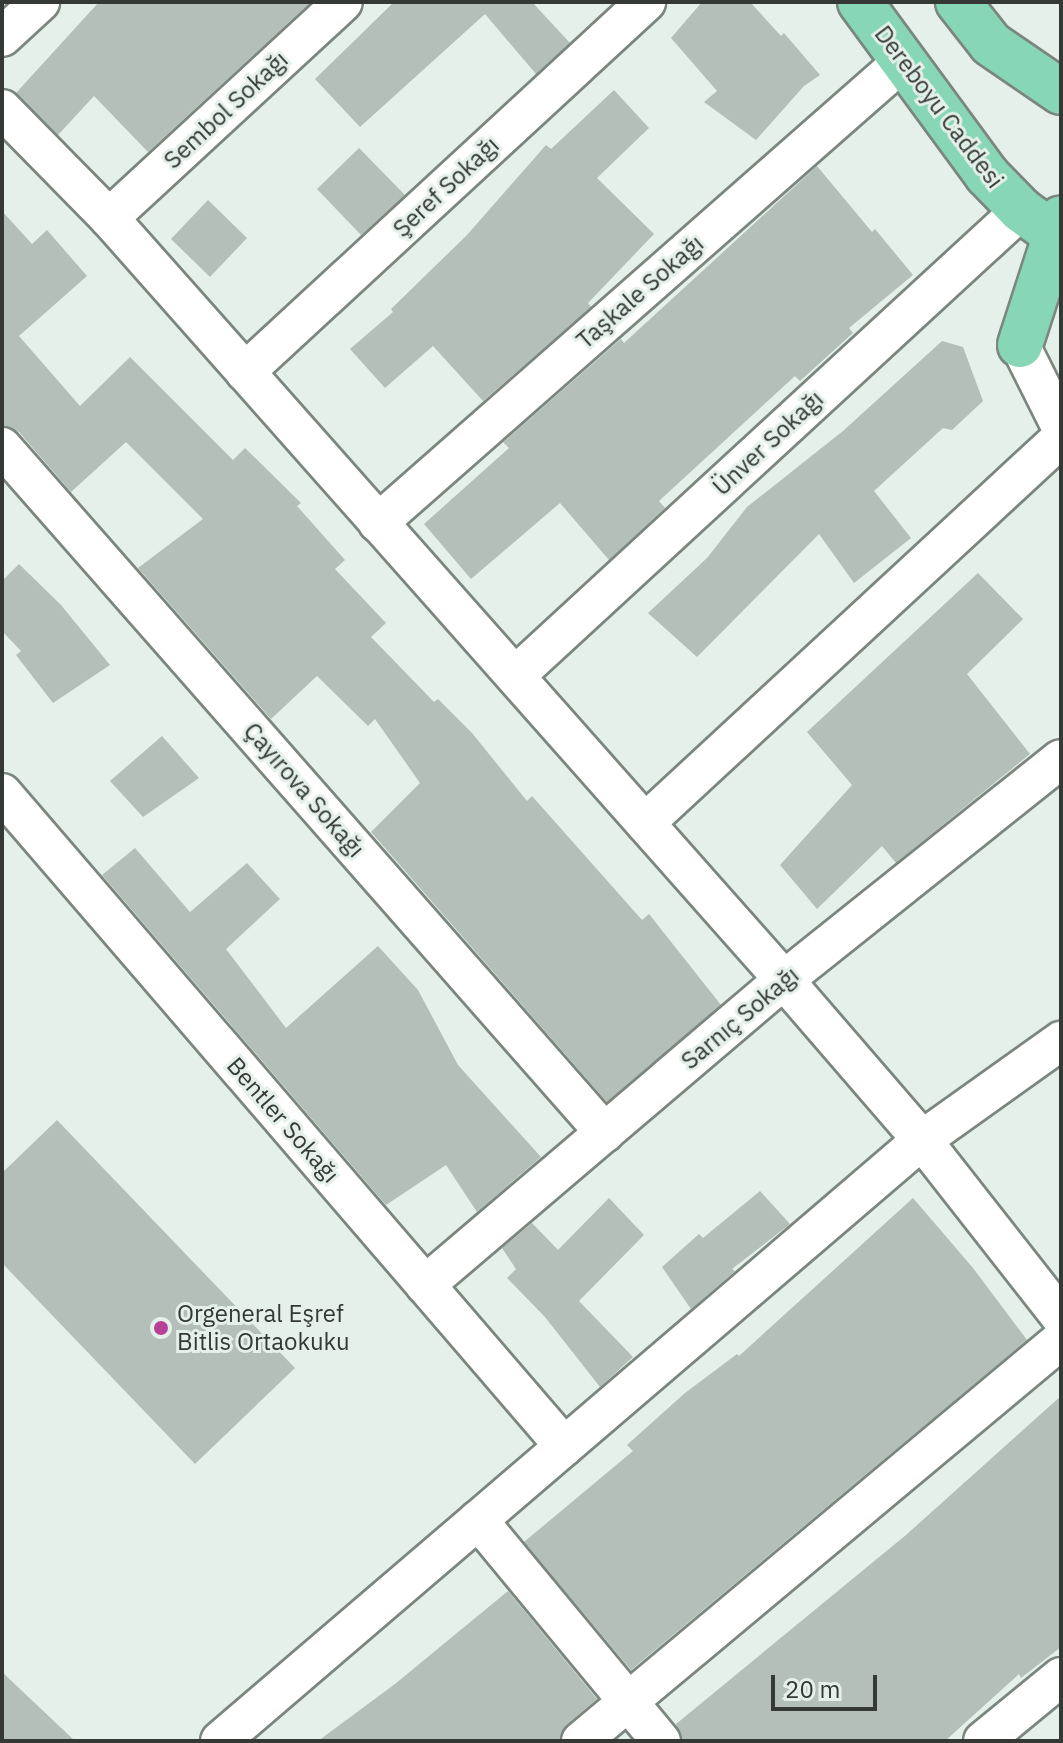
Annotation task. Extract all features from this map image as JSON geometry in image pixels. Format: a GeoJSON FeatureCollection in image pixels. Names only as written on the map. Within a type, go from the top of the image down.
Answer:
{"type":"FeatureCollection","features":[{"type":"Feature","properties":{"kind":"main road","name":"Dereboyu Caddesi"},"geometry":{"type":"LineString","coordinates":[[860,2],[987,175],[1049,225]]}},
{"type":"Feature","properties":{"kind":"main road"},"geometry":{"type":"LineString","coordinates":[[958,2],[991,44],[1061,92]]}},
{"type":"Feature","properties":{"kind":"main road"},"geometry":{"type":"LineString","coordinates":[[1020,345],[1049,225]]}},
{"type":"Feature","properties":{"kind":"main road"},"geometry":{"type":"LineString","coordinates":[[1020,345],[1039,317],[1061,308]]}},
{"type":"Feature","properties":{"kind":"street"},"geometry":{"type":"LineString","coordinates":[[2,37],[40,2]]}},
{"type":"Feature","properties":{"kind":"street","name":"Sembol Sokağı"},"geometry":{"type":"LineString","coordinates":[[109,218],[343,2]]}},
{"type":"Feature","properties":{"kind":"street","name":"Şeref Sokağı"},"geometry":{"type":"LineString","coordinates":[[245,372],[646,2]]}},
{"type":"Feature","properties":{"kind":"street","name":"Taşkale Sokağı"},"geometry":{"type":"LineString","coordinates":[[378,523],[902,62]]}},
{"type":"Feature","properties":{"kind":"street"},"geometry":{"type":"LineString","coordinates":[[2,109],[109,218],[784,980],[922,1140],[1061,1317]]}},
{"type":"Feature","properties":{"kind":"street","name":"Ünver Sokağı"},"geometry":{"type":"LineString","coordinates":[[515,676],[1049,225]]}},
{"type":"Feature","properties":{"kind":"street"},"geometry":{"type":"LineString","coordinates":[[1020,345],[1061,427]]}},
{"type":"Feature","properties":{"kind":"street"},"geometry":{"type":"LineString","coordinates":[[645,823],[1061,438]]}},
{"type":"Feature","properties":{"kind":"street","name":"Çayırova Sokağı"},"geometry":{"type":"LineString","coordinates":[[2,447],[605,1133]]}},
{"type":"Feature","properties":{"kind":"street","name":"Sarnıç Sokağı"},"geometry":{"type":"LineString","coordinates":[[425,1285],[784,980],[1061,759]]}},
{"type":"Feature","properties":{"kind":"street","name":"Bentler Sokağı"},"geometry":{"type":"LineString","coordinates":[[2,793],[564,1446]]}},
{"type":"Feature","properties":{"kind":"street"},"geometry":{"type":"LineString","coordinates":[[220,1741],[922,1140],[1061,1041]]}},
{"type":"Feature","properties":{"kind":"street"},"geometry":{"type":"LineString","coordinates":[[581,1741],[1061,1340]]}},
{"type":"Feature","properties":{"kind":"street"},"geometry":{"type":"LineString","coordinates":[[478,1520],[661,1741]]}},
{"type":"Feature","properties":{"kind":"street"},"geometry":{"type":"LineString","coordinates":[[983,1741],[1061,1677]]}},
{"type":"Feature","properties":{"kind":"building"},"geometry":{"type":"Polygon","coordinates":[[[99,2],[311,2],[148,152],[94,96],[58,135],[16,93],[99,2]]]}},
{"type":"Feature","properties":{"kind":"building"},"geometry":{"type":"Polygon","coordinates":[[[394,2],[532,2],[570,43],[536,74],[485,14],[360,127],[315,79],[394,2]]]}},
{"type":"Feature","properties":{"kind":"building"},"geometry":{"type":"Polygon","coordinates":[[[702,2],[750,2],[781,36],[784,33],[820,75],[804,86],[756,140],[704,102],[717,91],[671,38],[702,2]]]}},
{"type":"Feature","properties":{"kind":"building"},"geometry":{"type":"Polygon","coordinates":[[[614,90],[649,128],[597,178],[654,234],[588,303],[591,307],[483,401],[433,346],[385,388],[350,349],[393,312],[391,309],[467,235],[546,145],[551,149],[614,90]]]}},
{"type":"Feature","properties":{"kind":"building"},"geometry":{"type":"Polygon","coordinates":[[[359,148],[405,195],[361,235],[317,189],[359,148]]]}},
{"type":"Feature","properties":{"kind":"building"},"geometry":{"type":"Polygon","coordinates":[[[817,166],[913,275],[849,328],[853,333],[800,381],[795,376],[659,501],[665,508],[609,560],[560,503],[471,579],[424,524],[509,448],[503,442],[621,339],[624,343],[817,166]]]}},
{"type":"Feature","properties":{"kind":"building"},"geometry":{"type":"Polygon","coordinates":[[[208,200],[247,238],[210,277],[171,239],[208,200]]]}},
{"type":"Feature","properties":{"kind":"building"},"geometry":{"type":"Polygon","coordinates":[[[2,211],[32,244],[47,230],[87,276],[19,336],[80,406],[130,357],[233,460],[245,448],[301,503],[297,506],[345,560],[335,569],[386,623],[371,637],[434,702],[438,699],[472,733],[527,801],[532,796],[642,920],[649,914],[721,1005],[607,1102],[371,832],[420,783],[375,719],[368,726],[317,676],[271,719],[138,568],[203,519],[126,442],[71,492],[19,432],[2,425],[2,211]]]}},
{"type":"Feature","properties":{"kind":"building"},"geometry":{"type":"Polygon","coordinates":[[[942,341],[963,347],[983,401],[952,430],[943,428],[874,491],[911,538],[854,583],[819,534],[697,657],[648,613],[707,558],[747,507],[843,431],[942,341]]]}},
{"type":"Feature","properties":{"kind":"building"},"geometry":{"type":"Polygon","coordinates":[[[19,564],[61,605],[110,665],[53,703],[16,655],[21,651],[2,631],[2,581],[19,564]]]}},
{"type":"Feature","properties":{"kind":"building"},"geometry":{"type":"Polygon","coordinates":[[[978,573],[1023,619],[967,674],[1030,754],[896,863],[882,846],[817,909],[780,865],[852,785],[807,732],[978,573]]]}},
{"type":"Feature","properties":{"kind":"building"},"geometry":{"type":"Polygon","coordinates":[[[162,736],[199,778],[143,817],[110,781],[162,736]]]}},
{"type":"Feature","properties":{"kind":"building"},"geometry":{"type":"Polygon","coordinates":[[[135,848],[190,912],[247,863],[280,899],[226,949],[286,1028],[378,946],[418,990],[458,1065],[541,1157],[477,1212],[446,1165],[386,1205],[102,875],[135,848]]]}},
{"type":"Feature","properties":{"kind":"building","name":"Orgeneral Eşref Bitlis Ortaokuku"},"geometry":{"type":"Polygon","coordinates":[[[57,1120],[295,1368],[195,1464],[2,1263],[2,1173],[57,1120]]]}},
{"type":"Feature","properties":{"kind":"building"},"geometry":{"type":"Polygon","coordinates":[[[760,1191],[790,1224],[732,1269],[735,1271],[691,1309],[662,1267],[699,1234],[703,1238],[760,1191]]]}},
{"type":"Feature","properties":{"kind":"building"},"geometry":{"type":"Polygon","coordinates":[[[609,1198],[644,1235],[579,1301],[633,1357],[600,1387],[545,1317],[507,1278],[516,1269],[502,1248],[532,1223],[558,1250],[609,1198]]]}},
{"type":"Feature","properties":{"kind":"building"},"geometry":{"type":"Polygon","coordinates":[[[913,1198],[973,1268],[1027,1340],[631,1670],[524,1542],[633,1451],[627,1445],[685,1393],[737,1354],[739,1356],[913,1198]]]}},
{"type":"Feature","properties":{"kind":"building"},"geometry":{"type":"Polygon","coordinates":[[[1061,1396],[1061,1647],[1021,1678],[1019,1674],[945,1741],[682,1741],[676,1724],[906,1535],[1061,1396]]]}},
{"type":"Feature","properties":{"kind":"building"},"geometry":{"type":"Polygon","coordinates":[[[508,1591],[597,1699],[566,1725],[560,1741],[318,1741],[395,1684],[508,1591]]]}},
{"type":"Feature","properties":{"kind":"building"},"geometry":{"type":"Polygon","coordinates":[[[2,1672],[75,1741],[2,1741],[2,1672]]]}},
{"type":"Feature","properties":{"kind":"place","name":"Orgeneral Eşref Bitlis Ortaokuku"},"geometry":{"type":"Point","coordinates":[161,1328]}}]}
